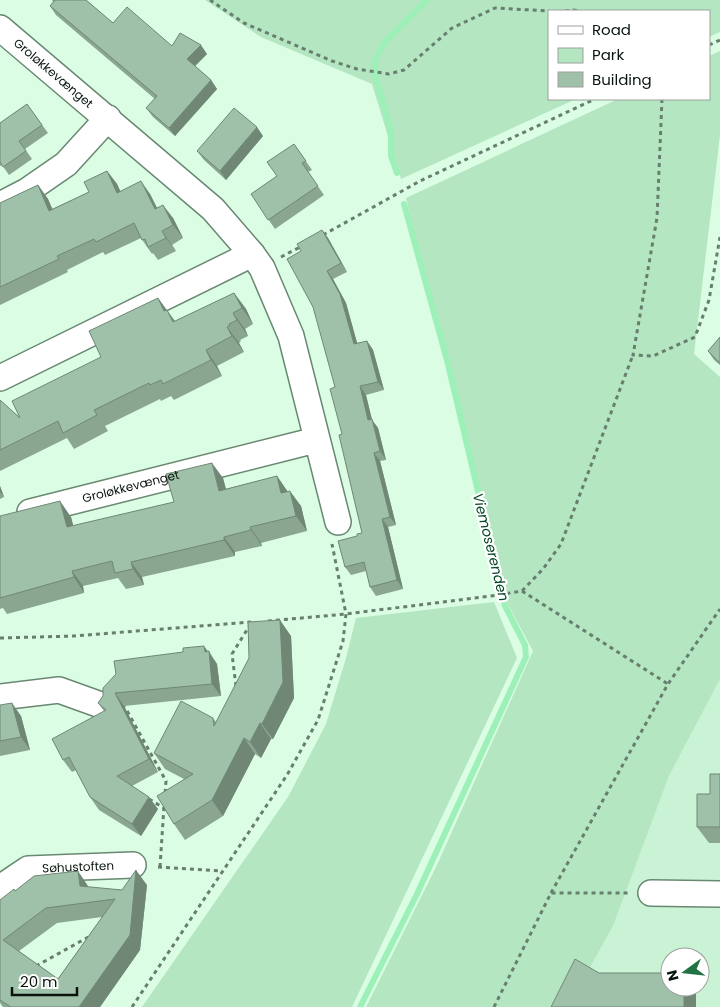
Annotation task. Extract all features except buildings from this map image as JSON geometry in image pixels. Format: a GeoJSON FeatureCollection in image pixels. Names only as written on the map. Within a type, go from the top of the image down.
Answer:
{"type":"FeatureCollection","features":[{"type":"Feature","properties":{"kind":"street","name":"Groløkkevænget"},"geometry":{"type":"LineString","coordinates":[[0,28],[108,118],[213,210],[257,261],[291,336],[338,522]]}},
{"type":"Feature","properties":{"kind":"street"},"geometry":{"type":"LineString","coordinates":[[0,204],[27,191],[66,164],[108,118]]}},
{"type":"Feature","properties":{"kind":"street"},"geometry":{"type":"LineString","coordinates":[[0,378],[257,261]]}},
{"type":"Feature","properties":{"kind":"street","name":"Groløkkevænget"},"geometry":{"type":"LineString","coordinates":[[12,516],[316,440]]}},
{"type":"Feature","properties":{"kind":"street"},"geometry":{"type":"LineString","coordinates":[[0,697],[59,690],[98,704]]}},
{"type":"Feature","properties":{"kind":"street","name":"Søhustoften"},"geometry":{"type":"LineString","coordinates":[[0,888],[28,869],[133,865]]}},
{"type":"Feature","properties":{"kind":"street"},"geometry":{"type":"LineString","coordinates":[[651,894],[720,894]]}},
{"type":"Feature","properties":{"kind":"path"},"geometry":{"type":"LineString","coordinates":[[210,0],[244,23],[332,61],[357,69],[389,74],[404,70],[452,28],[495,8],[548,11]]}},
{"type":"Feature","properties":{"kind":"path"},"geometry":{"type":"LineString","coordinates":[[320,236],[420,181],[593,100]]}},
{"type":"Feature","properties":{"kind":"path"},"geometry":{"type":"LineString","coordinates":[[261,621],[346,614],[522,591],[543,569],[561,544],[633,355],[657,218],[662,100]]}},
{"type":"Feature","properties":{"kind":"path"},"geometry":{"type":"LineString","coordinates":[[633,355],[653,356],[696,337],[709,300],[720,237]]}},
{"type":"Feature","properties":{"kind":"path"},"geometry":{"type":"LineString","coordinates":[[257,261],[303,245]]}},
{"type":"Feature","properties":{"kind":"path"},"geometry":{"type":"LineString","coordinates":[[132,1007],[287,775],[318,720],[344,641],[346,614],[332,542],[338,522]]}},
{"type":"Feature","properties":{"kind":"path"},"geometry":{"type":"LineString","coordinates":[[522,591],[668,684]]}},
{"type":"Feature","properties":{"kind":"path"},"geometry":{"type":"LineString","coordinates":[[494,1007],[551,893],[668,684],[720,609]]}},
{"type":"Feature","properties":{"kind":"path"},"geometry":{"type":"LineString","coordinates":[[0,638],[74,636],[251,622],[232,654],[236,688]]}},
{"type":"Feature","properties":{"kind":"path"},"geometry":{"type":"LineString","coordinates":[[98,704],[112,696],[126,709],[166,780],[160,867]]}},
{"type":"Feature","properties":{"kind":"path"},"geometry":{"type":"LineString","coordinates":[[142,794],[164,808]]}},
{"type":"Feature","properties":{"kind":"path"},"geometry":{"type":"LineString","coordinates":[[164,808],[171,804]]}},
{"type":"Feature","properties":{"kind":"path"},"geometry":{"type":"LineString","coordinates":[[133,865],[222,871]]}},
{"type":"Feature","properties":{"kind":"path"},"geometry":{"type":"LineString","coordinates":[[551,893],[651,894]]}},
{"type":"Feature","properties":{"kind":"path"},"geometry":{"type":"LineString","coordinates":[[42,972],[34,967],[98,931]]}},
{"type":"Feature","properties":{"kind":"shaded area"},"geometry":{"type":"Polygon","coordinates":[[[720,679],[720,1007],[568,1007],[613,926],[669,776],[720,679]]]}},
{"type":"Feature","properties":{"kind":"green space"},"geometry":{"type":"Polygon","coordinates":[[[205,0],[720,0],[720,32],[710,37],[710,10],[548,10],[548,100],[574,100],[401,179],[372,84],[261,37],[205,0]]]}},
{"type":"Feature","properties":{"kind":"green space"},"geometry":{"type":"Polygon","coordinates":[[[720,51],[720,135],[694,354],[720,377],[720,679],[669,776],[613,926],[568,1007],[366,1007],[436,867],[533,651],[498,586],[406,198],[616,100],[710,100],[710,56],[720,51]]]}},
{"type":"Feature","properties":{"kind":"green space"},"geometry":{"type":"Polygon","coordinates":[[[494,602],[517,658],[352,1007],[142,1007],[288,797],[326,724],[356,618],[494,602]]]}},
{"type":"Feature","properties":{"kind":"waterway","name":"Viemoserenden"},"geometry":{"type":"LineString","coordinates":[[397,173],[391,156],[391,131],[375,75],[375,61],[384,43],[427,0]]}},
{"type":"Feature","properties":{"kind":"waterway","name":"Viemoserenden"},"geometry":{"type":"LineString","coordinates":[[360,1007],[417,894],[526,657],[525,645],[505,606],[448,364],[404,204]]}}]}
